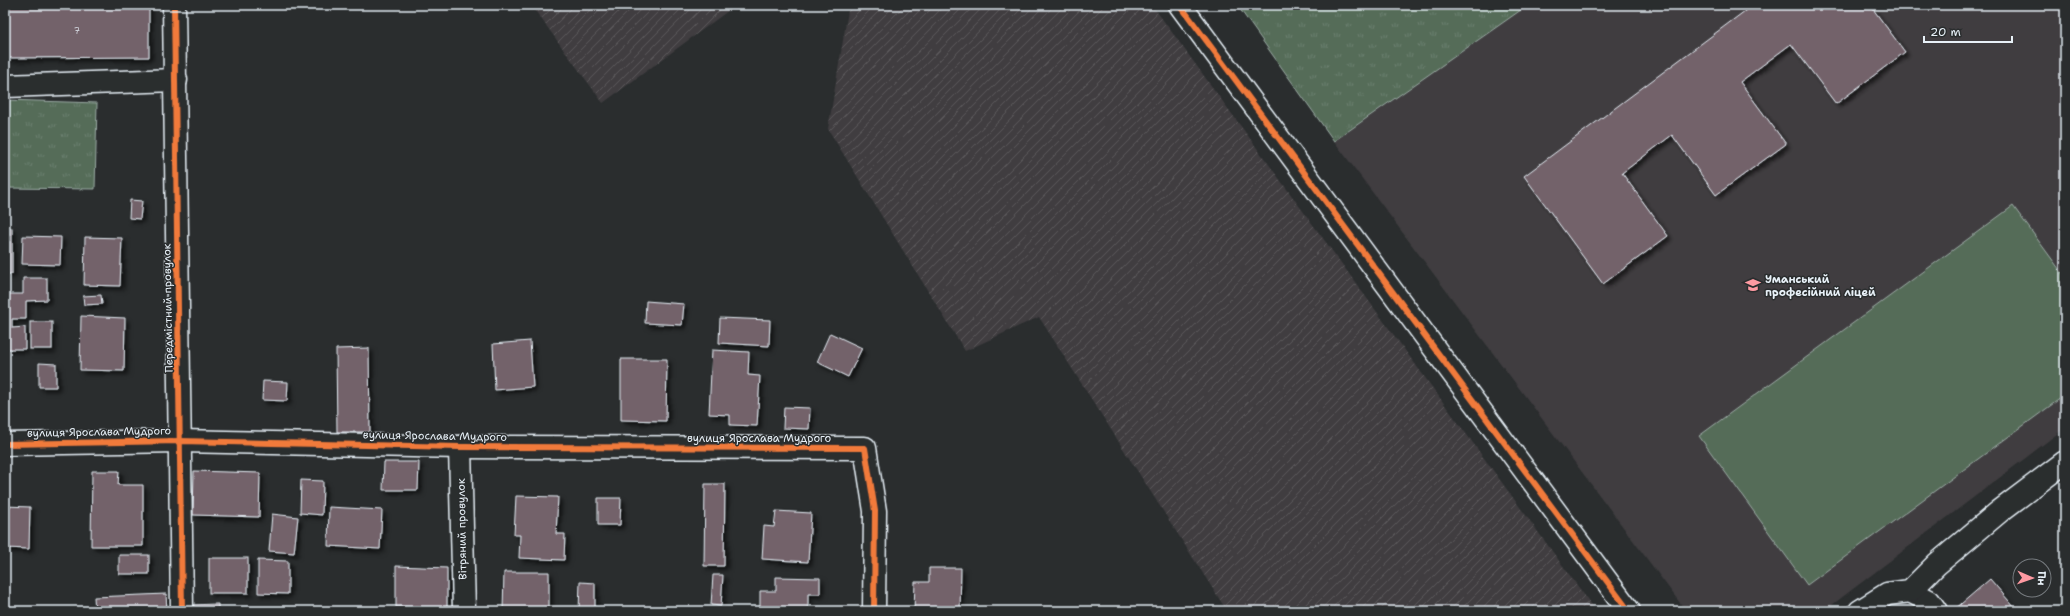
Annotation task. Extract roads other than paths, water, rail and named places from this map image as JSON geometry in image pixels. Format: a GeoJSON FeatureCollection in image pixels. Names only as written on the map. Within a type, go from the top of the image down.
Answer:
{"type":"FeatureCollection","features":[{"type":"Feature","properties":{"kind":"street","name":"Передмістний провулок"},"geometry":{"type":"LineString","coordinates":[[174,5],[182,611]]}},
{"type":"Feature","properties":{"kind":"street"},"geometry":{"type":"LineString","coordinates":[[1180,5],[1629,611]]}},
{"type":"Feature","properties":{"kind":"street"},"geometry":{"type":"LineString","coordinates":[[5,86],[176,80]]}},
{"type":"Feature","properties":{"kind":"street","name":"вулиця Ярослава Мудрого"},"geometry":{"type":"LineString","coordinates":[[5,444],[180,441],[460,447],[865,448],[875,511],[874,611]]}},
{"type":"Feature","properties":{"kind":"street","name":"Вітряний провулок"},"geometry":{"type":"LineString","coordinates":[[460,447],[464,611]]}},
{"type":"Feature","properties":{"kind":"street"},"geometry":{"type":"LineString","coordinates":[[1910,591],[1936,564],[2000,511],[2065,462]]}},
{"type":"Feature","properties":{"kind":"street"},"geometry":{"type":"LineString","coordinates":[[1860,611],[1887,594],[1910,591],[1929,601],[1936,611]]}},
{"type":"Feature","properties":{"kind":"place","name":"Уманський професійний ліцей"},"geometry":{"type":"Point","coordinates":[1753,285]}}]}
